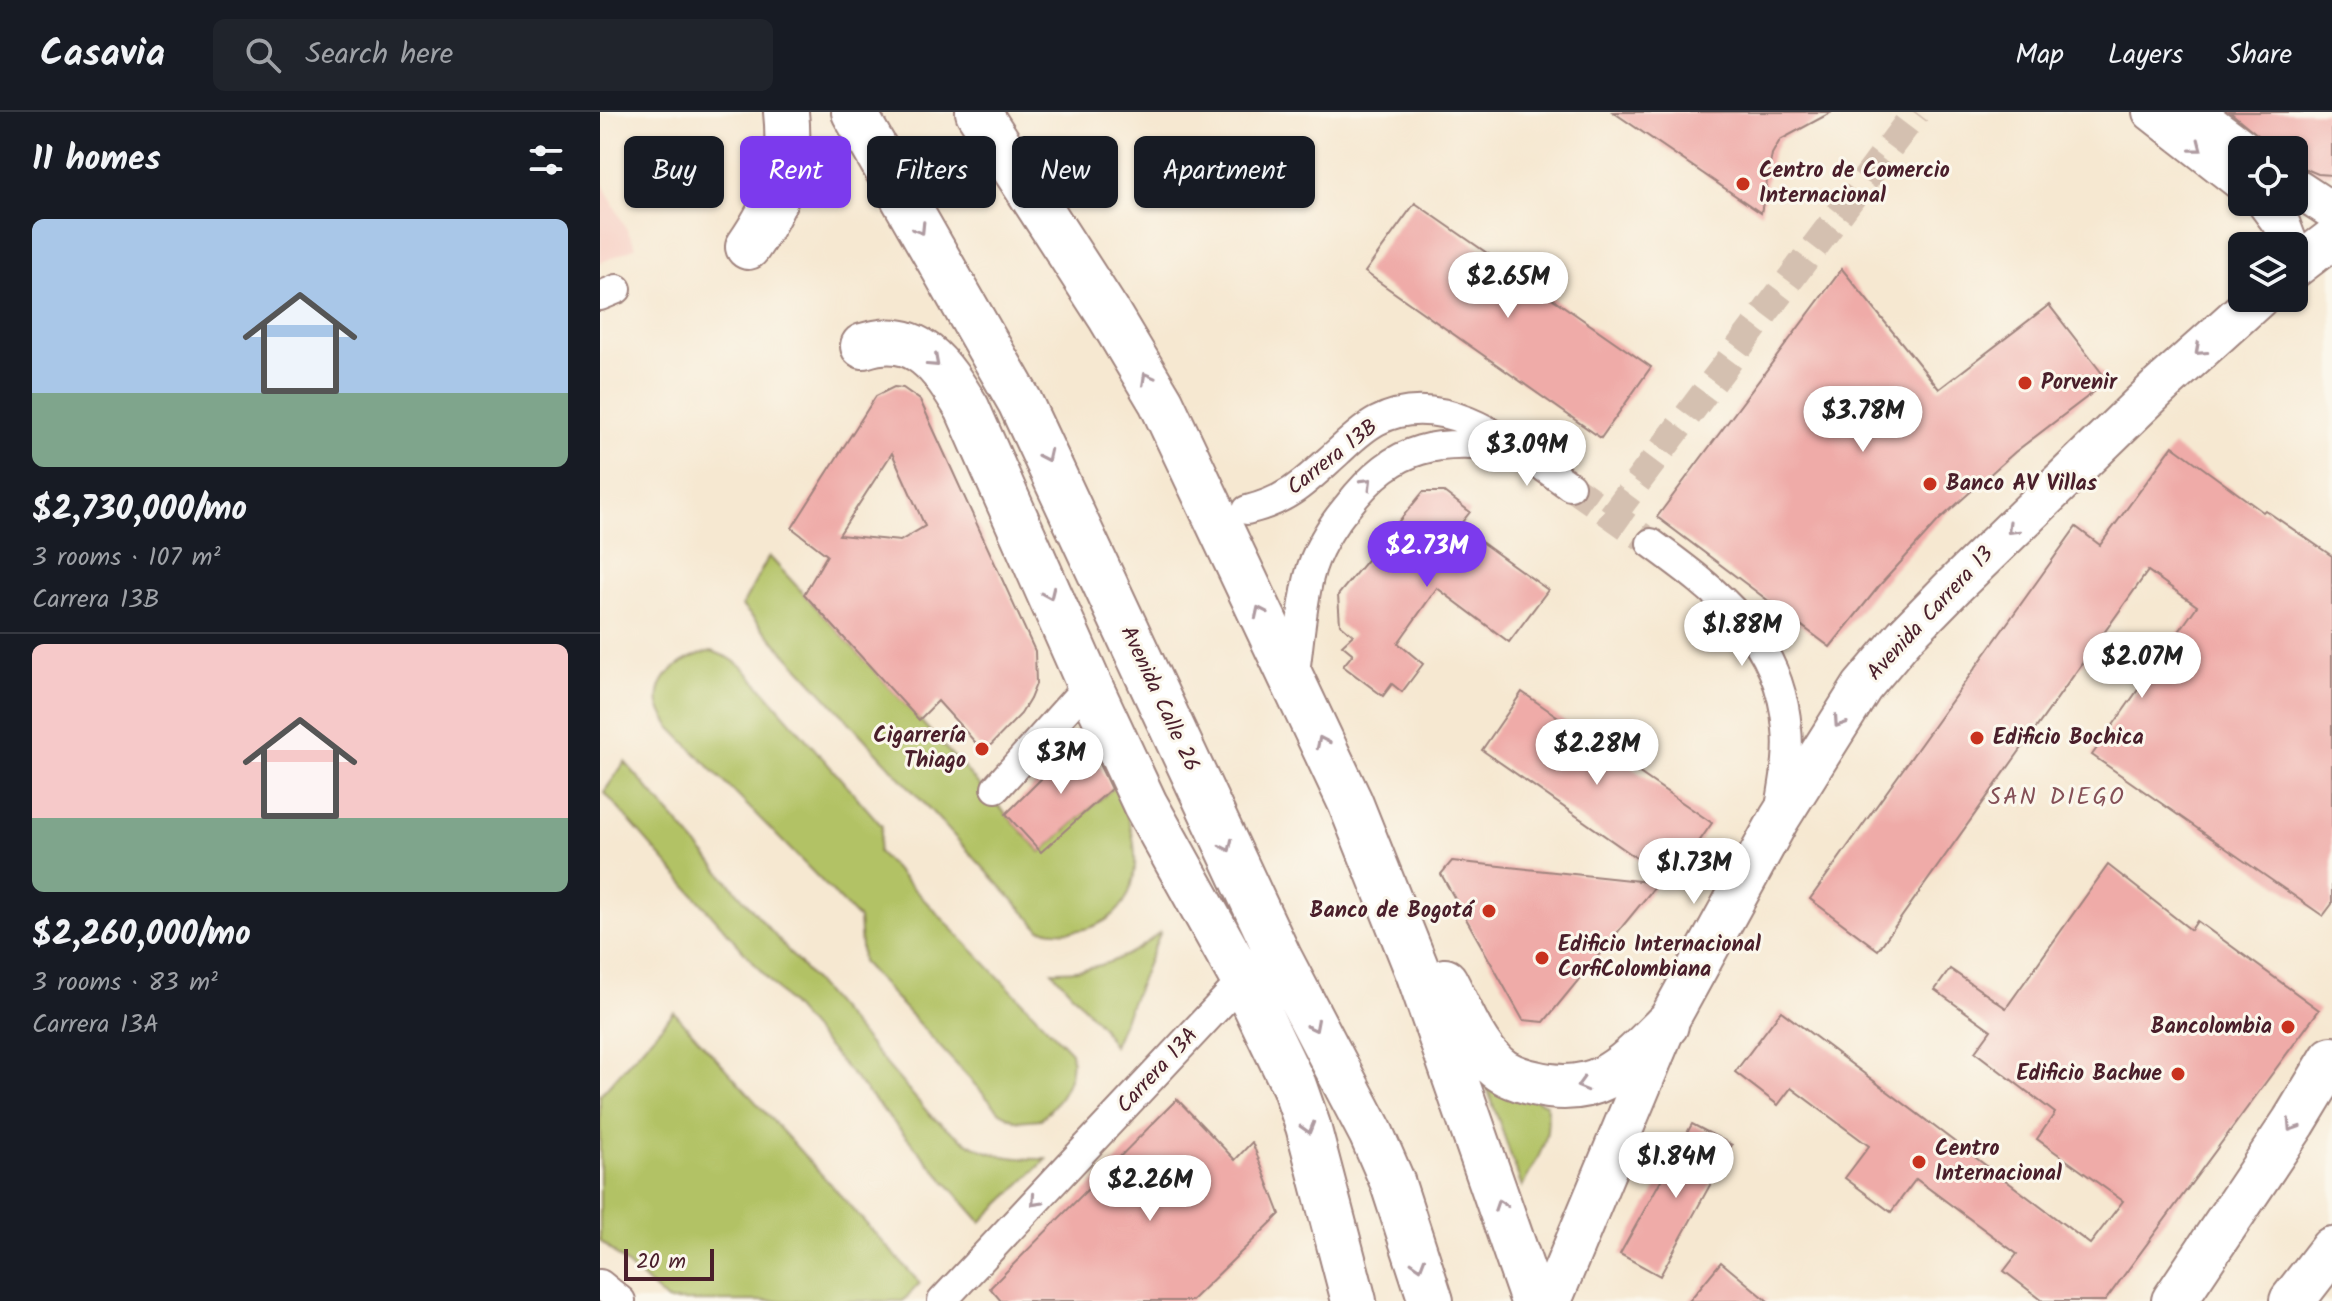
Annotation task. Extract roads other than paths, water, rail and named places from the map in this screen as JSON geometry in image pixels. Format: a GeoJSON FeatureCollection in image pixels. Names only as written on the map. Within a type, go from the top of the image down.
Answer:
{"type":"FeatureCollection","features":[{"type":"Feature","properties":{"kind":"main road"},"geometry":{"type":"LineString","coordinates":[[748,247],[769,216],[782,187],[789,135],[786,112]]}},
{"type":"Feature","properties":{"kind":"main road"},"geometry":{"type":"LineString","coordinates":[[854,112],[1020,402],[1090,549],[1169,789],[1243,980],[1294,1086],[1308,1126],[1354,1301]]}},
{"type":"Feature","properties":{"kind":"main road"},"geometry":{"type":"LineString","coordinates":[[978,112],[1161,402],[1350,802],[1479,1045],[1497,1068],[1522,1080],[1574,1089],[1626,1065],[1666,1025]]}},
{"type":"Feature","properties":{"kind":"main road"},"geometry":{"type":"LineString","coordinates":[[2308,253],[2332,239]]}},
{"type":"Feature","properties":{"kind":"main road","name":"Avenida Carrera 13"},"geometry":{"type":"LineString","coordinates":[[1540,1295],[1666,1025],[1779,819],[1862,687],[1905,636],[2157,389],[2242,312]]}},
{"type":"Feature","properties":{"kind":"main road"},"geometry":{"type":"LineString","coordinates":[[863,346],[879,341],[912,346],[937,362],[944,371],[967,408],[1089,684],[1169,789]]}},
{"type":"Feature","properties":{"kind":"main road","name":"Avenida Calle 26"},"geometry":{"type":"LineString","coordinates":[[1169,789],[1279,957],[1371,1133],[1392,1181],[1431,1301]]}},
{"type":"Feature","properties":{"kind":"main road"},"geometry":{"type":"LineString","coordinates":[[1350,802],[1414,961],[1540,1295]]}},
{"type":"Feature","properties":{"kind":"main road"},"geometry":{"type":"LineString","coordinates":[[2174,1301],[2294,1122],[2332,1059]]}},
{"type":"Feature","properties":{"kind":"main road"},"geometry":{"type":"LineString","coordinates":[[2292,1301],[2332,1249]]}},
{"type":"Feature","properties":{"kind":"street"},"geometry":{"type":"LineString","coordinates":[[2151,112],[2228,172]]}},
{"type":"Feature","properties":{"kind":"street"},"geometry":{"type":"LineString","coordinates":[[2195,112],[2228,137]]}},
{"type":"Feature","properties":{"kind":"street"},"geometry":{"type":"LineString","coordinates":[[2308,195],[2332,211]]}},
{"type":"Feature","properties":{"kind":"street","name":"Carrera 13B"},"geometry":{"type":"LineString","coordinates":[[1247,510],[1274,504],[1373,423],[1406,412],[1455,416],[1478,425],[1515,447]]}},
{"type":"Feature","properties":{"kind":"street","name":"Carrera 13B"},"geometry":{"type":"LineString","coordinates":[[1293,682],[1312,566],[1335,522],[1366,482],[1396,458],[1430,447],[1460,443],[1515,447]]}},
{"type":"Feature","properties":{"kind":"street"},"geometry":{"type":"LineString","coordinates":[[1515,447],[1570,486]]}},
{"type":"Feature","properties":{"kind":"street"},"geometry":{"type":"LineString","coordinates":[[1651,543],[1732,608],[1757,637],[1784,704],[1788,730],[1779,819]]}},
{"type":"Feature","properties":{"kind":"street"},"geometry":{"type":"LineString","coordinates":[[996,788],[1089,684]]}},
{"type":"Feature","properties":{"kind":"street","name":"Carrera 13A"},"geometry":{"type":"LineString","coordinates":[[942,1301],[1243,980]]}},
{"type":"Feature","properties":{"kind":"street"},"geometry":{"type":"LineString","coordinates":[[600,1284],[621,1301]]}},
{"type":"Feature","properties":{"kind":"tunnel"},"geometry":{"type":"LineString","coordinates":[[1612,516],[1916,112]]}},
{"type":"Feature","properties":{"kind":"tunnel"},"geometry":{"type":"LineString","coordinates":[[1570,486],[1651,543]]}},
{"type":"Feature","properties":{"kind":"place","name":"Centro de Comercio Internacional"},"geometry":{"type":"Point","coordinates":[1743,184]}},
{"type":"Feature","properties":{"kind":"place","name":"Porvenir"},"geometry":{"type":"Point","coordinates":[2025,383]}},
{"type":"Feature","properties":{"kind":"place","name":"Banco AV Villas"},"geometry":{"type":"Point","coordinates":[1930,484]}},
{"type":"Feature","properties":{"kind":"place","name":"Edificio Bochica"},"geometry":{"type":"Point","coordinates":[1977,738]}},
{"type":"Feature","properties":{"kind":"place","name":"Cigarrería Thiago"},"geometry":{"type":"Point","coordinates":[982,749]}},
{"type":"Feature","properties":{"kind":"place","name":"Banco de Bogotá"},"geometry":{"type":"Point","coordinates":[1489,911]}},
{"type":"Feature","properties":{"kind":"place","name":"Edificio Internacional CorfiColombiana"},"geometry":{"type":"Point","coordinates":[1542,958]}},
{"type":"Feature","properties":{"kind":"place","name":"Bancolombia"},"geometry":{"type":"Point","coordinates":[2288,1027]}},
{"type":"Feature","properties":{"kind":"place","name":"Edificio Bachue"},"geometry":{"type":"Point","coordinates":[2178,1074]}},
{"type":"Feature","properties":{"kind":"place","name":"Centro Internacional"},"geometry":{"type":"Point","coordinates":[1919,1162]}},
{"type":"Feature","properties":{"kind":"district","name":"SAN DIEGO"},"geometry":{"type":"Point","coordinates":[2057,797]}}]}
